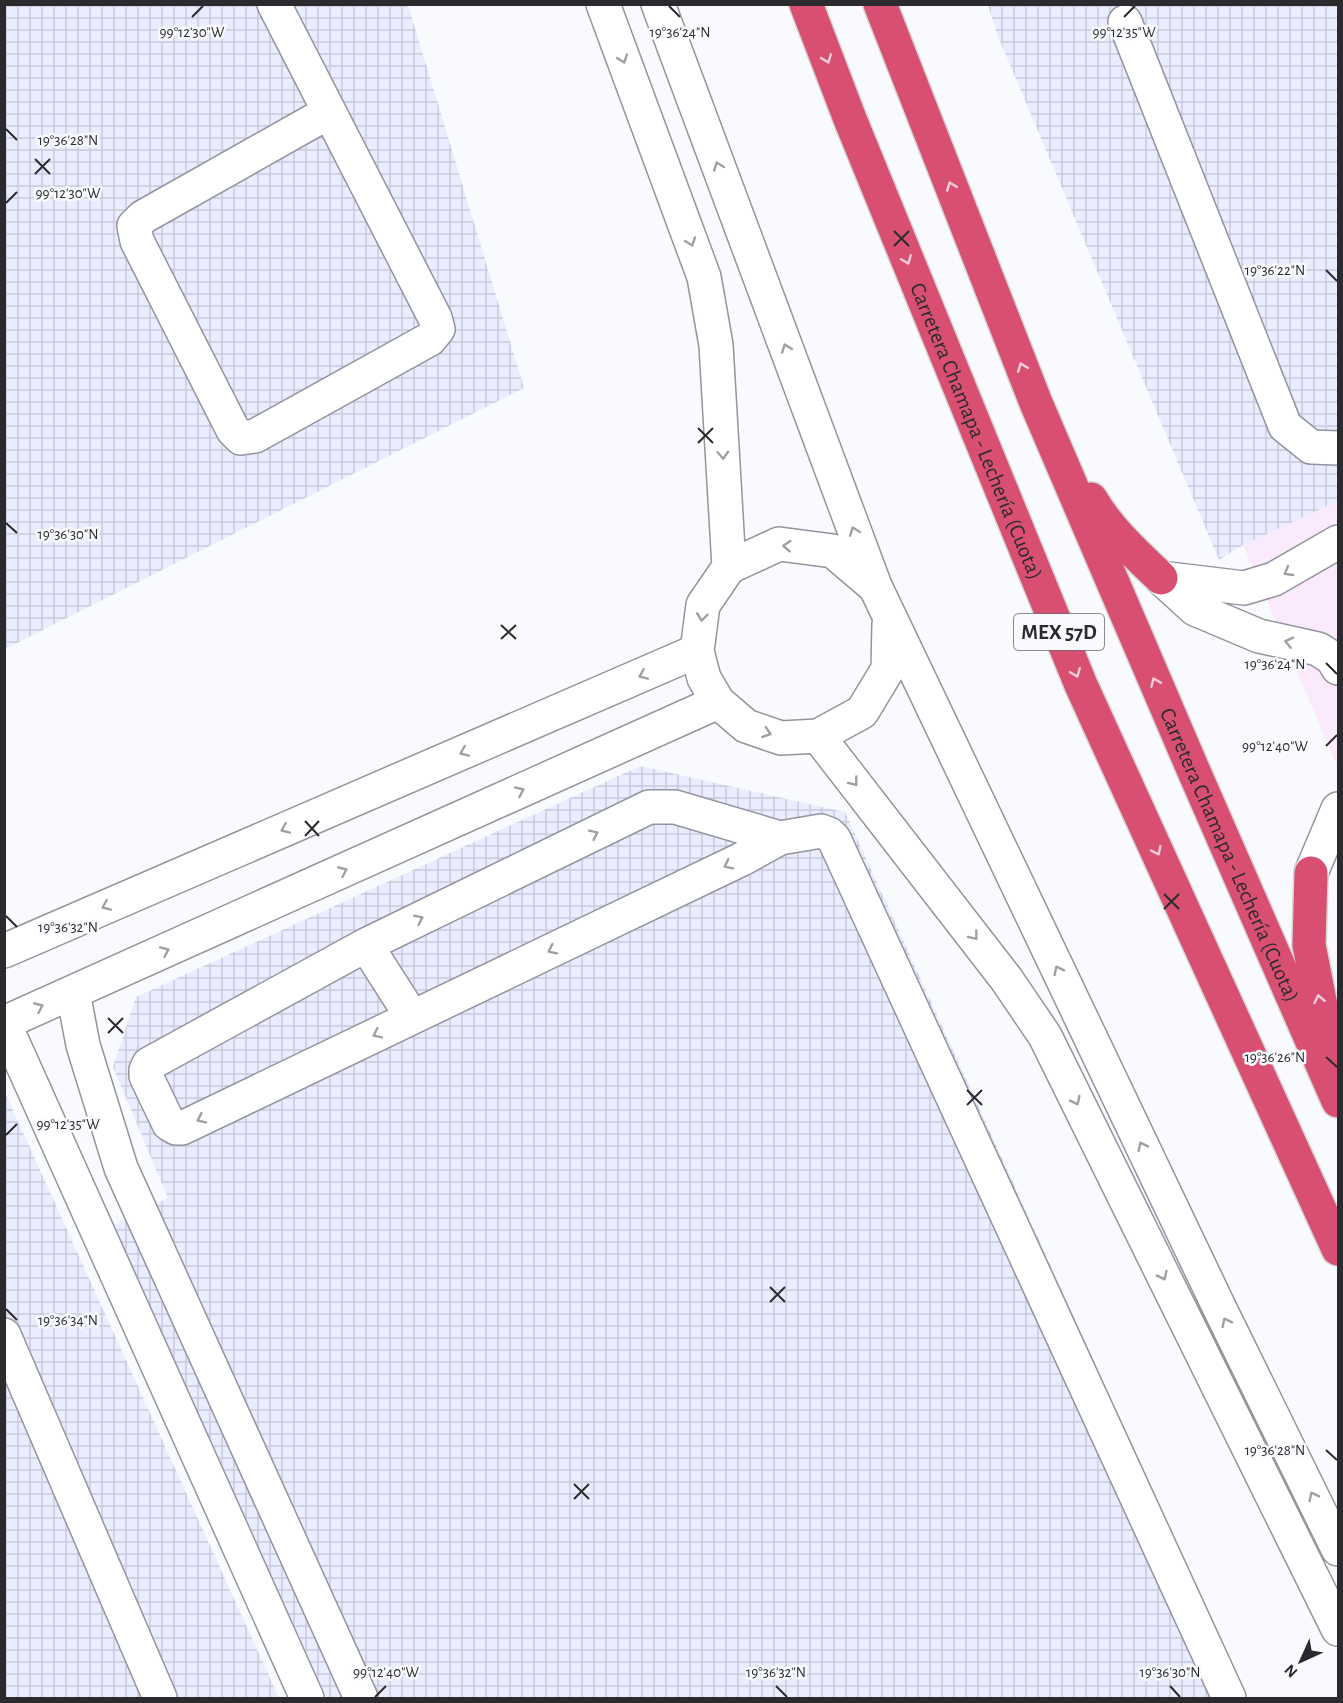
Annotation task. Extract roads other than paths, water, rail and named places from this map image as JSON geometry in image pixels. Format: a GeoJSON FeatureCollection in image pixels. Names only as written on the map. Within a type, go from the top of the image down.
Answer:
{"type":"FeatureCollection","features":[{"type":"Feature","properties":{"kind":"highway","name":"Carretera Chamapa - Lechería (Cuota)"},"geometry":{"type":"LineString","coordinates":[[806,4],[850,119],[1081,685],[1338,1249]]}},
{"type":"Feature","properties":{"kind":"highway","name":"Carretera Chamapa - Lechería (Cuota)"},"geometry":{"type":"LineString","coordinates":[[880,4],[1036,403],[1187,757],[1338,1101]]}},
{"type":"Feature","properties":{"kind":"highway"},"geometry":{"type":"LineString","coordinates":[[1036,403],[1102,517],[1127,547],[1161,578]]}},
{"type":"Feature","properties":{"kind":"highway"},"geometry":{"type":"LineString","coordinates":[[1311,873],[1309,945],[1321,1006],[1338,1054]]}},
{"type":"Feature","properties":{"kind":"street"},"geometry":{"type":"LineString","coordinates":[[274,4],[435,318],[438,329],[430,339],[255,436],[241,438],[232,430],[137,242],[134,226],[143,217],[329,112]]}},
{"type":"Feature","properties":{"kind":"street"},"geometry":{"type":"LineString","coordinates":[[603,4],[704,277],[716,345],[729,567]]}},
{"type":"Feature","properties":{"kind":"street"},"geometry":{"type":"LineString","coordinates":[[658,4],[875,586],[889,618],[1219,1307],[1338,1549]]}},
{"type":"Feature","properties":{"kind":"street"},"geometry":{"type":"LineString","coordinates":[[1125,22],[1285,426],[1311,447],[1338,447]]}},
{"type":"Feature","properties":{"kind":"street"},"geometry":{"type":"LineString","coordinates":[[1161,578],[1244,588],[1274,579],[1338,543]]}},
{"type":"Feature","properties":{"kind":"street"},"geometry":{"type":"LineString","coordinates":[[875,586],[833,551],[779,544],[729,567],[703,605],[697,651],[704,678],[718,702],[746,726],[781,738],[818,736],[862,712],[888,669],[889,618]]}},
{"type":"Feature","properties":{"kind":"street"},"geometry":{"type":"LineString","coordinates":[[1161,578],[1195,609],[1259,636],[1318,649],[1332,658],[1338,668]]}},
{"type":"Feature","properties":{"kind":"street"},"geometry":{"type":"LineString","coordinates":[[4,951],[697,651]]}},
{"type":"Feature","properties":{"kind":"street"},"geometry":{"type":"LineString","coordinates":[[307,1698],[4,1023],[718,702]]}},
{"type":"Feature","properties":{"kind":"street"},"geometry":{"type":"LineString","coordinates":[[818,736],[1008,980],[1044,1036],[1338,1629]]}},
{"type":"Feature","properties":{"kind":"street"},"geometry":{"type":"LineString","coordinates":[[780,838],[675,807],[649,807],[366,945],[149,1064],[146,1076],[169,1124],[182,1128],[742,859],[780,838],[821,831],[829,834],[834,838],[1229,1698]]}},
{"type":"Feature","properties":{"kind":"street"},"geometry":{"type":"LineString","coordinates":[[1311,873],[1338,809]]}},
{"type":"Feature","properties":{"kind":"street"},"geometry":{"type":"LineString","coordinates":[[1311,873],[1338,856]]}},
{"type":"Feature","properties":{"kind":"street"},"geometry":{"type":"LineString","coordinates":[[366,945],[412,1017]]}},
{"type":"Feature","properties":{"kind":"street"},"geometry":{"type":"LineString","coordinates":[[73,992],[83,1045],[121,1168],[362,1698]]}},
{"type":"Feature","properties":{"kind":"street"},"geometry":{"type":"LineString","coordinates":[[4,1335],[160,1698]]}}]}
